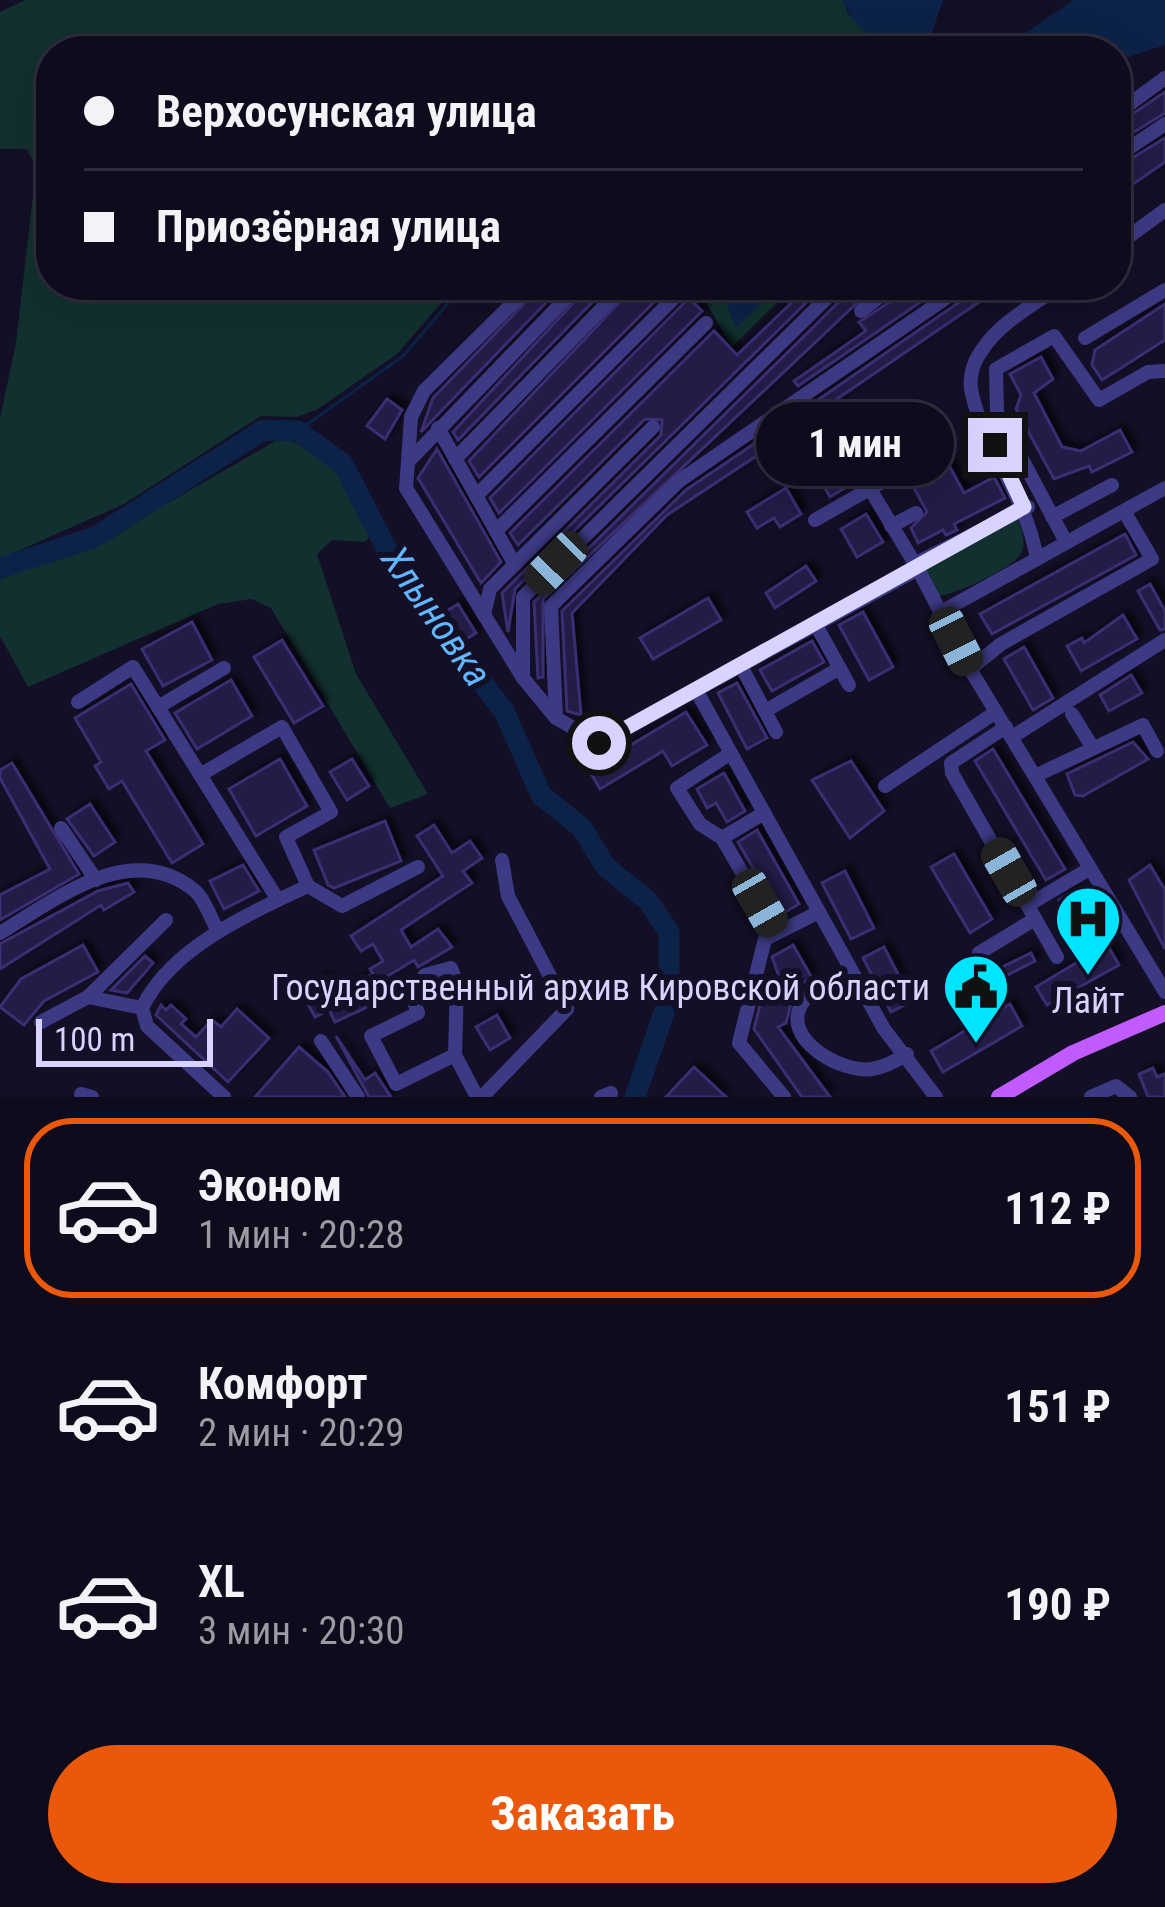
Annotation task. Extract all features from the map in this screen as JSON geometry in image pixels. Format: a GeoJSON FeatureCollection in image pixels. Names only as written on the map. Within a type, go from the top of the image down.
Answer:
{"type":"FeatureCollection","features":[{"type":"Feature","properties":{"kind":"main road"},"geometry":{"type":"LineString","coordinates":[[1008,1094],[1073,1053],[1165,1013]]}},
{"type":"Feature","properties":{"kind":"street"},"geometry":{"type":"LineString","coordinates":[[1131,102],[1165,78]]}},
{"type":"Feature","properties":{"kind":"street"},"geometry":{"type":"LineString","coordinates":[[1131,148],[1165,124]]}},
{"type":"Feature","properties":{"kind":"street"},"geometry":{"type":"LineString","coordinates":[[1131,234],[1165,210]]}},
{"type":"Feature","properties":{"kind":"street"},"geometry":{"type":"LineString","coordinates":[[1085,338],[1165,290]]}},
{"type":"Feature","properties":{"kind":"street"},"geometry":{"type":"LineString","coordinates":[[515,300],[424,391],[411,417],[406,488],[523,678],[556,718],[599,743],[918,569],[922,560],[1024,507],[1044,502]]}},
{"type":"Feature","properties":{"kind":"street"},"geometry":{"type":"LineString","coordinates":[[408,462],[564,300]]}},
{"type":"Feature","properties":{"kind":"street"},"geometry":{"type":"LineString","coordinates":[[455,459],[610,300]]}},
{"type":"Feature","properties":{"kind":"street"},"geometry":{"type":"LineString","coordinates":[[476,496],[671,300]]}},
{"type":"Feature","properties":{"kind":"street"},"geometry":{"type":"LineString","coordinates":[[523,678],[523,597],[826,300]]}},
{"type":"Feature","properties":{"kind":"street"},"geometry":{"type":"LineString","coordinates":[[862,310],[875,300]]}},
{"type":"Feature","properties":{"kind":"street"},"geometry":{"type":"LineString","coordinates":[[556,718],[551,606],[679,481],[943,300]]}},
{"type":"Feature","properties":{"kind":"street"},"geometry":{"type":"LineString","coordinates":[[1037,559],[1024,507],[976,406],[970,382],[982,349],[999,330],[1040,300]]}},
{"type":"Feature","properties":{"kind":"street"},"geometry":{"type":"LineString","coordinates":[[496,531],[706,323]]}},
{"type":"Feature","properties":{"kind":"street"},"geometry":{"type":"LineString","coordinates":[[1066,542],[997,412],[996,369],[1054,335],[1099,400],[1148,372],[1165,371]]}},
{"type":"Feature","properties":{"kind":"street"},"geometry":{"type":"LineString","coordinates":[[484,615],[490,589],[653,427]]}},
{"type":"Feature","properties":{"kind":"street"},"geometry":{"type":"LineString","coordinates":[[438,428],[515,565]]}},
{"type":"Feature","properties":{"kind":"street"},"geometry":{"type":"LineString","coordinates":[[815,520],[908,467]]}},
{"type":"Feature","properties":{"kind":"street"},"geometry":{"type":"LineString","coordinates":[[1052,517],[1112,485]]}},
{"type":"Feature","properties":{"kind":"street"},"geometry":{"type":"LineString","coordinates":[[941,612],[1165,488]]}},
{"type":"Feature","properties":{"kind":"street"},"geometry":{"type":"LineString","coordinates":[[870,489],[970,669],[1165,992]]}},
{"type":"Feature","properties":{"kind":"street"},"geometry":{"type":"LineString","coordinates":[[970,669],[1001,644],[1152,559],[1124,511]]}},
{"type":"Feature","properties":{"kind":"street"},"geometry":{"type":"LineString","coordinates":[[891,526],[916,513]]}},
{"type":"Feature","properties":{"kind":"street"},"geometry":{"type":"LineString","coordinates":[[816,625],[849,685]]}},
{"type":"Feature","properties":{"kind":"street"},"geometry":{"type":"LineString","coordinates":[[1058,957],[951,763],[1165,640]]}},
{"type":"Feature","properties":{"kind":"street"},"geometry":{"type":"LineString","coordinates":[[741,666],[776,731]]}},
{"type":"Feature","properties":{"kind":"street"},"geometry":{"type":"LineString","coordinates":[[77,702],[133,667],[278,900]]}},
{"type":"Feature","properties":{"kind":"street"},"geometry":{"type":"LineString","coordinates":[[158,707],[224,668]]}},
{"type":"Feature","properties":{"kind":"street"},"geometry":{"type":"LineString","coordinates":[[765,711],[840,668]]}},
{"type":"Feature","properties":{"kind":"street"},"geometry":{"type":"LineString","coordinates":[[696,690],[884,1029],[936,1097]]}},
{"type":"Feature","properties":{"kind":"street"},"geometry":{"type":"LineString","coordinates":[[885,786],[997,712]]}},
{"type":"Feature","properties":{"kind":"street"},"geometry":{"type":"LineString","coordinates":[[1072,714],[1091,746]]}},
{"type":"Feature","properties":{"kind":"street"},"geometry":{"type":"LineString","coordinates":[[1035,776],[1143,725],[1157,751]]}},
{"type":"Feature","properties":{"kind":"street"},"geometry":{"type":"LineString","coordinates":[[200,775],[282,727],[331,812],[286,837],[308,886],[342,906],[418,868]]}},
{"type":"Feature","properties":{"kind":"street"},"geometry":{"type":"LineString","coordinates":[[731,753],[677,788],[700,824],[722,838],[777,933]]}},
{"type":"Feature","properties":{"kind":"street"},"geometry":{"type":"LineString","coordinates":[[722,838],[764,813]]}},
{"type":"Feature","properties":{"kind":"street"},"geometry":{"type":"LineString","coordinates":[[61,828],[96,880]]}},
{"type":"Feature","properties":{"kind":"street"},"geometry":{"type":"LineString","coordinates":[[455,1055],[396,1084],[371,1036],[418,1013],[412,996],[424,975],[451,968],[457,984],[455,1055],[479,1097],[567,1010],[508,896],[502,860]]}},
{"type":"Feature","properties":{"kind":"street"},"geometry":{"type":"LineString","coordinates":[[0,933],[118,867],[161,874],[196,891],[217,930]]}},
{"type":"Feature","properties":{"kind":"street"},"geometry":{"type":"LineString","coordinates":[[979,953],[1089,868]]}},
{"type":"Feature","properties":{"kind":"street"},"geometry":{"type":"LineString","coordinates":[[224,1097],[147,1026],[142,1009],[149,992],[217,930],[308,886]]}},
{"type":"Feature","properties":{"kind":"street"},"geometry":{"type":"LineString","coordinates":[[784,1097],[739,1043],[765,939],[819,912]]}},
{"type":"Feature","properties":{"kind":"street"},"geometry":{"type":"LineString","coordinates":[[41,1022],[88,997],[166,920]]}},
{"type":"Feature","properties":{"kind":"street"},"geometry":{"type":"LineString","coordinates":[[851,970],[806,997],[799,1010],[801,1029],[820,1055],[846,1068],[870,1070],[907,1054]]}},
{"type":"Feature","properties":{"kind":"street"},"geometry":{"type":"LineString","coordinates":[[88,997],[142,1009]]}},
{"type":"Feature","properties":{"kind":"street"},"geometry":{"type":"LineString","coordinates":[[321,1041],[358,1097]]}},
{"type":"Feature","properties":{"kind":"street"},"geometry":{"type":"LineString","coordinates":[[1091,1097],[1115,1086],[1130,1097]]}},
{"type":"Feature","properties":{"kind":"green space"},"geometry":{"type":"Polygon","coordinates":[[[25,0],[843,0],[848,14],[881,36],[36,36],[36,168],[27,149],[0,149],[0,12],[25,0]]]}},
{"type":"Feature","properties":{"kind":"green space"},"geometry":{"type":"Polygon","coordinates":[[[36,168],[36,300],[444,300],[397,354],[318,409],[297,417],[261,416],[124,504],[0,559],[0,418],[16,343],[36,168]]]}},
{"type":"Feature","properties":{"kind":"green space"},"geometry":{"type":"Polygon","coordinates":[[[705,300],[780,300],[732,347],[705,300]]]}},
{"type":"Feature","properties":{"kind":"green space"},"geometry":{"type":"Polygon","coordinates":[[[284,436],[342,471],[373,533],[365,542],[332,540],[317,554],[356,674],[428,794],[390,808],[271,608],[252,599],[218,604],[28,687],[0,636],[0,579],[93,546],[284,436]]]}},
{"type":"Feature","properties":{"kind":"green space"},"geometry":{"type":"Polygon","coordinates":[[[1016,516],[1022,530],[1020,555],[982,580],[938,596],[921,566],[1016,516]]]}},
{"type":"Feature","properties":{"kind":"water"},"geometry":{"type":"Polygon","coordinates":[[[843,0],[943,0],[931,36],[873,36],[849,14],[843,0]]]}},
{"type":"Feature","properties":{"kind":"water"},"geometry":{"type":"Polygon","coordinates":[[[1073,0],[1165,0],[1165,45],[1131,56],[1131,36],[1017,36],[1073,0]]]}},
{"type":"Feature","properties":{"kind":"water"},"geometry":{"type":"Polygon","coordinates":[[[727,300],[765,300],[736,328],[727,300]]]}},
{"type":"Feature","properties":{"kind":"building"},"geometry":{"type":"Polygon","coordinates":[[[1165,92],[1165,113],[1131,134],[1131,115],[1165,92]]]}},
{"type":"Feature","properties":{"kind":"building"},"geometry":{"type":"Polygon","coordinates":[[[1165,138],[1165,162],[1131,186],[1131,159],[1165,138]]]}},
{"type":"Feature","properties":{"kind":"building"},"geometry":{"type":"Polygon","coordinates":[[[528,300],[548,300],[421,432],[433,398],[528,300]]]}},
{"type":"Feature","properties":{"kind":"building"},"geometry":{"type":"Polygon","coordinates":[[[576,300],[594,300],[458,440],[453,432],[576,300]]]}},
{"type":"Feature","properties":{"kind":"building"},"geometry":{"type":"Polygon","coordinates":[[[622,300],[656,300],[479,477],[469,461],[622,300]]]}},
{"type":"Feature","properties":{"kind":"building"},"geometry":{"type":"Polygon","coordinates":[[[687,300],[702,311],[499,513],[490,498],[687,300]]]}},
{"type":"Feature","properties":{"kind":"building"},"geometry":{"type":"Polygon","coordinates":[[[794,300],[809,300],[515,589],[508,632],[502,593],[661,435],[662,420],[645,419],[518,545],[510,533],[714,331],[737,355],[794,300]]]}},
{"type":"Feature","properties":{"kind":"building"},"geometry":{"type":"Polygon","coordinates":[[[841,300],[860,300],[543,599],[543,677],[538,678],[534,602],[841,300]]]}},
{"type":"Feature","properties":{"kind":"building"},"geometry":{"type":"Polygon","coordinates":[[[893,300],[923,300],[798,386],[794,381],[866,331],[859,322],[893,300]]]}},
{"type":"Feature","properties":{"kind":"building"},"geometry":{"type":"Polygon","coordinates":[[[962,300],[982,300],[809,418],[802,411],[962,300]]]}},
{"type":"Feature","properties":{"kind":"building"},"geometry":{"type":"Polygon","coordinates":[[[1165,304],[1165,340],[1102,380],[1092,365],[1095,350],[1165,304]]]}},
{"type":"Feature","properties":{"kind":"building"},"geometry":{"type":"Polygon","coordinates":[[[1041,357],[1053,379],[1034,393],[1062,447],[1081,451],[1120,430],[1132,452],[1092,472],[1089,466],[1054,479],[1016,409],[1021,395],[1010,374],[1041,357]]]}},
{"type":"Feature","properties":{"kind":"building"},"geometry":{"type":"Polygon","coordinates":[[[387,399],[402,410],[385,439],[367,426],[387,399]]]}},
{"type":"Feature","properties":{"kind":"building"},"geometry":{"type":"Polygon","coordinates":[[[924,419],[964,493],[994,477],[1005,498],[954,524],[957,530],[946,535],[943,530],[918,543],[911,528],[927,512],[913,486],[932,476],[914,441],[896,451],[889,438],[924,419]]]}},
{"type":"Feature","properties":{"kind":"building"},"geometry":{"type":"Polygon","coordinates":[[[770,433],[776,443],[667,515],[572,613],[581,715],[567,711],[562,611],[686,490],[770,433]]]}},
{"type":"Feature","properties":{"kind":"building"},"geometry":{"type":"Polygon","coordinates":[[[828,444],[851,484],[830,497],[807,456],[828,444]]]}},
{"type":"Feature","properties":{"kind":"building"},"geometry":{"type":"Polygon","coordinates":[[[437,449],[501,562],[481,583],[418,478],[437,449]]]}},
{"type":"Feature","properties":{"kind":"building"},"geometry":{"type":"Polygon","coordinates":[[[786,488],[801,514],[780,527],[774,518],[757,528],[747,512],[786,488]]]}},
{"type":"Feature","properties":{"kind":"building"},"geometry":{"type":"Polygon","coordinates":[[[866,514],[883,542],[857,557],[841,529],[866,514]]]}},
{"type":"Feature","properties":{"kind":"building"},"geometry":{"type":"Polygon","coordinates":[[[1125,534],[1136,555],[992,634],[980,614],[1125,534]]]}},
{"type":"Feature","properties":{"kind":"building"},"geometry":{"type":"Polygon","coordinates":[[[806,566],[816,581],[775,608],[766,593],[806,566]]]}},
{"type":"Feature","properties":{"kind":"building"},"geometry":{"type":"Polygon","coordinates":[[[1150,584],[1165,611],[1165,629],[1160,630],[1138,591],[1150,584]]]}},
{"type":"Feature","properties":{"kind":"building"},"geometry":{"type":"Polygon","coordinates":[[[708,598],[721,620],[653,659],[640,638],[708,598]]]}},
{"type":"Feature","properties":{"kind":"building"},"geometry":{"type":"Polygon","coordinates":[[[458,604],[476,633],[463,641],[445,612],[458,604]]]}},
{"type":"Feature","properties":{"kind":"building"},"geometry":{"type":"Polygon","coordinates":[[[863,612],[893,667],[869,680],[839,625],[863,612]]]}},
{"type":"Feature","properties":{"kind":"building"},"geometry":{"type":"Polygon","coordinates":[[[1123,615],[1137,639],[1081,671],[1067,646],[1082,638],[1084,643],[1123,615]]]}},
{"type":"Feature","properties":{"kind":"building"},"geometry":{"type":"Polygon","coordinates":[[[192,622],[212,660],[163,686],[142,649],[192,622]]]}},
{"type":"Feature","properties":{"kind":"building"},"geometry":{"type":"Polygon","coordinates":[[[282,640],[323,706],[294,723],[254,657],[282,640]]]}},
{"type":"Feature","properties":{"kind":"building"},"geometry":{"type":"Polygon","coordinates":[[[812,641],[824,662],[772,691],[760,670],[812,641]]]}},
{"type":"Feature","properties":{"kind":"building"},"geometry":{"type":"Polygon","coordinates":[[[1024,647],[1053,698],[1033,710],[1004,659],[1024,647]]]}},
{"type":"Feature","properties":{"kind":"building"},"geometry":{"type":"Polygon","coordinates":[[[1131,675],[1142,693],[1109,711],[1100,695],[1131,675]]]}},
{"type":"Feature","properties":{"kind":"building"},"geometry":{"type":"Polygon","coordinates":[[[231,680],[252,716],[197,749],[175,713],[231,680]]]}},
{"type":"Feature","properties":{"kind":"building"},"geometry":{"type":"Polygon","coordinates":[[[737,683],[767,738],[747,749],[718,693],[737,683]]]}},
{"type":"Feature","properties":{"kind":"building"},"geometry":{"type":"Polygon","coordinates":[[[131,684],[165,740],[146,751],[203,844],[172,863],[122,781],[109,789],[95,766],[101,762],[75,718],[131,684]]]}},
{"type":"Feature","properties":{"kind":"building"},"geometry":{"type":"Polygon","coordinates":[[[686,712],[707,745],[672,766],[663,751],[600,789],[589,770],[686,712]]]}},
{"type":"Feature","properties":{"kind":"building"},"geometry":{"type":"Polygon","coordinates":[[[1133,742],[1148,759],[1083,796],[1075,795],[1067,774],[1133,742]]]}},
{"type":"Feature","properties":{"kind":"building"},"geometry":{"type":"Polygon","coordinates":[[[993,749],[1065,869],[1046,880],[975,761],[993,749]]]}},
{"type":"Feature","properties":{"kind":"building"},"geometry":{"type":"Polygon","coordinates":[[[280,759],[307,806],[256,836],[229,789],[280,759]]]}},
{"type":"Feature","properties":{"kind":"building"},"geometry":{"type":"Polygon","coordinates":[[[352,759],[369,786],[347,800],[330,772],[352,759]]]}},
{"type":"Feature","properties":{"kind":"building"},"geometry":{"type":"Polygon","coordinates":[[[851,761],[884,811],[850,838],[812,780],[851,761]]]}},
{"type":"Feature","properties":{"kind":"building"},"geometry":{"type":"Polygon","coordinates":[[[12,763],[79,874],[0,920],[0,895],[50,869],[0,778],[0,770],[12,763]]]}},
{"type":"Feature","properties":{"kind":"building"},"geometry":{"type":"Polygon","coordinates":[[[724,773],[745,811],[727,822],[716,803],[707,808],[697,789],[724,773]]]}},
{"type":"Feature","properties":{"kind":"building"},"geometry":{"type":"Polygon","coordinates":[[[90,804],[115,842],[94,856],[67,819],[90,804]]]}},
{"type":"Feature","properties":{"kind":"building"},"geometry":{"type":"Polygon","coordinates":[[[385,821],[401,861],[334,888],[328,885],[314,850],[385,821]]]}},
{"type":"Feature","properties":{"kind":"building"},"geometry":{"type":"Polygon","coordinates":[[[434,825],[452,853],[470,841],[482,858],[463,871],[472,883],[401,930],[411,947],[438,929],[452,947],[418,967],[414,960],[373,985],[380,1001],[335,1022],[329,1010],[315,1017],[308,1004],[323,996],[316,981],[325,978],[339,989],[373,974],[370,969],[383,961],[373,944],[361,951],[351,936],[443,876],[417,836],[434,825]]]}},
{"type":"Feature","properties":{"kind":"building"},"geometry":{"type":"Polygon","coordinates":[[[757,830],[799,904],[780,915],[738,842],[757,830]]]}},
{"type":"Feature","properties":{"kind":"building"},"geometry":{"type":"Polygon","coordinates":[[[954,854],[992,919],[970,933],[931,867],[954,854]]]}},
{"type":"Feature","properties":{"kind":"building"},"geometry":{"type":"Polygon","coordinates":[[[243,865],[259,891],[224,909],[210,881],[243,865]]]}},
{"type":"Feature","properties":{"kind":"building"},"geometry":{"type":"Polygon","coordinates":[[[1150,865],[1165,890],[1165,949],[1129,880],[1150,865]]]}},
{"type":"Feature","properties":{"kind":"building"},"geometry":{"type":"Polygon","coordinates":[[[845,871],[874,928],[851,939],[822,883],[845,871]]]}},
{"type":"Feature","properties":{"kind":"building"},"geometry":{"type":"Polygon","coordinates":[[[128,883],[134,892],[104,910],[101,905],[0,969],[0,944],[98,891],[128,883]]]}},
{"type":"Feature","properties":{"kind":"building"},"geometry":{"type":"Polygon","coordinates":[[[1075,890],[1119,965],[1047,1005],[1036,987],[1091,954],[1059,900],[1075,890]]]}},
{"type":"Feature","properties":{"kind":"building"},"geometry":{"type":"Polygon","coordinates":[[[83,945],[98,972],[44,1001],[24,1025],[0,1007],[21,979],[83,945]]]}},
{"type":"Feature","properties":{"kind":"building"},"geometry":{"type":"Polygon","coordinates":[[[793,945],[812,978],[787,992],[792,999],[786,1023],[778,1027],[830,1097],[802,1097],[754,1029],[766,981],[782,985],[772,957],[793,945]]]}},
{"type":"Feature","properties":{"kind":"building"},"geometry":{"type":"Polygon","coordinates":[[[884,947],[912,1001],[891,1012],[863,958],[884,947]]]}},
{"type":"Feature","properties":{"kind":"building"},"geometry":{"type":"Polygon","coordinates":[[[1031,953],[1035,961],[966,996],[961,987],[1031,953]]]}},
{"type":"Feature","properties":{"kind":"building"},"geometry":{"type":"Polygon","coordinates":[[[145,956],[153,963],[127,993],[111,990],[145,956]]]}},
{"type":"Feature","properties":{"kind":"building"},"geometry":{"type":"Polygon","coordinates":[[[1010,1004],[1022,1026],[943,1072],[931,1051],[1010,1004]]]}},
{"type":"Feature","properties":{"kind":"building"},"geometry":{"type":"Polygon","coordinates":[[[161,1005],[166,1010],[171,1005],[186,1019],[181,1024],[196,1037],[212,1020],[221,1027],[237,1009],[269,1038],[228,1082],[156,1015],[161,1005]]]}},
{"type":"Feature","properties":{"kind":"building"},"geometry":{"type":"Polygon","coordinates":[[[497,1015],[510,1038],[490,1050],[476,1027],[497,1015]]]}},
{"type":"Feature","properties":{"kind":"building"},"geometry":{"type":"Polygon","coordinates":[[[336,1036],[365,1080],[375,1073],[391,1097],[369,1097],[336,1036]]]}},
{"type":"Feature","properties":{"kind":"building"},"geometry":{"type":"Polygon","coordinates":[[[299,1047],[328,1072],[345,1097],[255,1097],[299,1047]]]}},
{"type":"Feature","properties":{"kind":"building"},"geometry":{"type":"Polygon","coordinates":[[[694,1067],[726,1097],[666,1097],[694,1067]]]}},
{"type":"Feature","properties":{"kind":"building"},"geometry":{"type":"Polygon","coordinates":[[[1153,1068],[1157,1077],[1165,1074],[1165,1097],[1148,1097],[1139,1074],[1153,1068]]]}},
{"type":"Feature","properties":{"kind":"waterway"},"geometry":{"type":"LineString","coordinates":[[298,431],[403,356],[451,300]]}},
{"type":"Feature","properties":{"kind":"waterway","name":"Хлыновка"},"geometry":{"type":"LineString","coordinates":[[0,568],[95,537],[263,430],[298,431],[343,464],[404,583],[504,711],[541,795],[582,828],[606,867],[648,901],[669,932],[669,998],[635,1097]]}},
{"type":"Feature","properties":{"kind":"place","name":"Лайт"},"geometry":{"type":"Point","coordinates":[1088,978]}},
{"type":"Feature","properties":{"kind":"place","name":"Государственный архив Кировской области"},"geometry":{"type":"Point","coordinates":[976,1046]}},
{"type":"Feature","properties":{"kind":"route"},"geometry":{"type":"LineString","coordinates":[[599,743],[1024,507],[995,445]]}}]}
